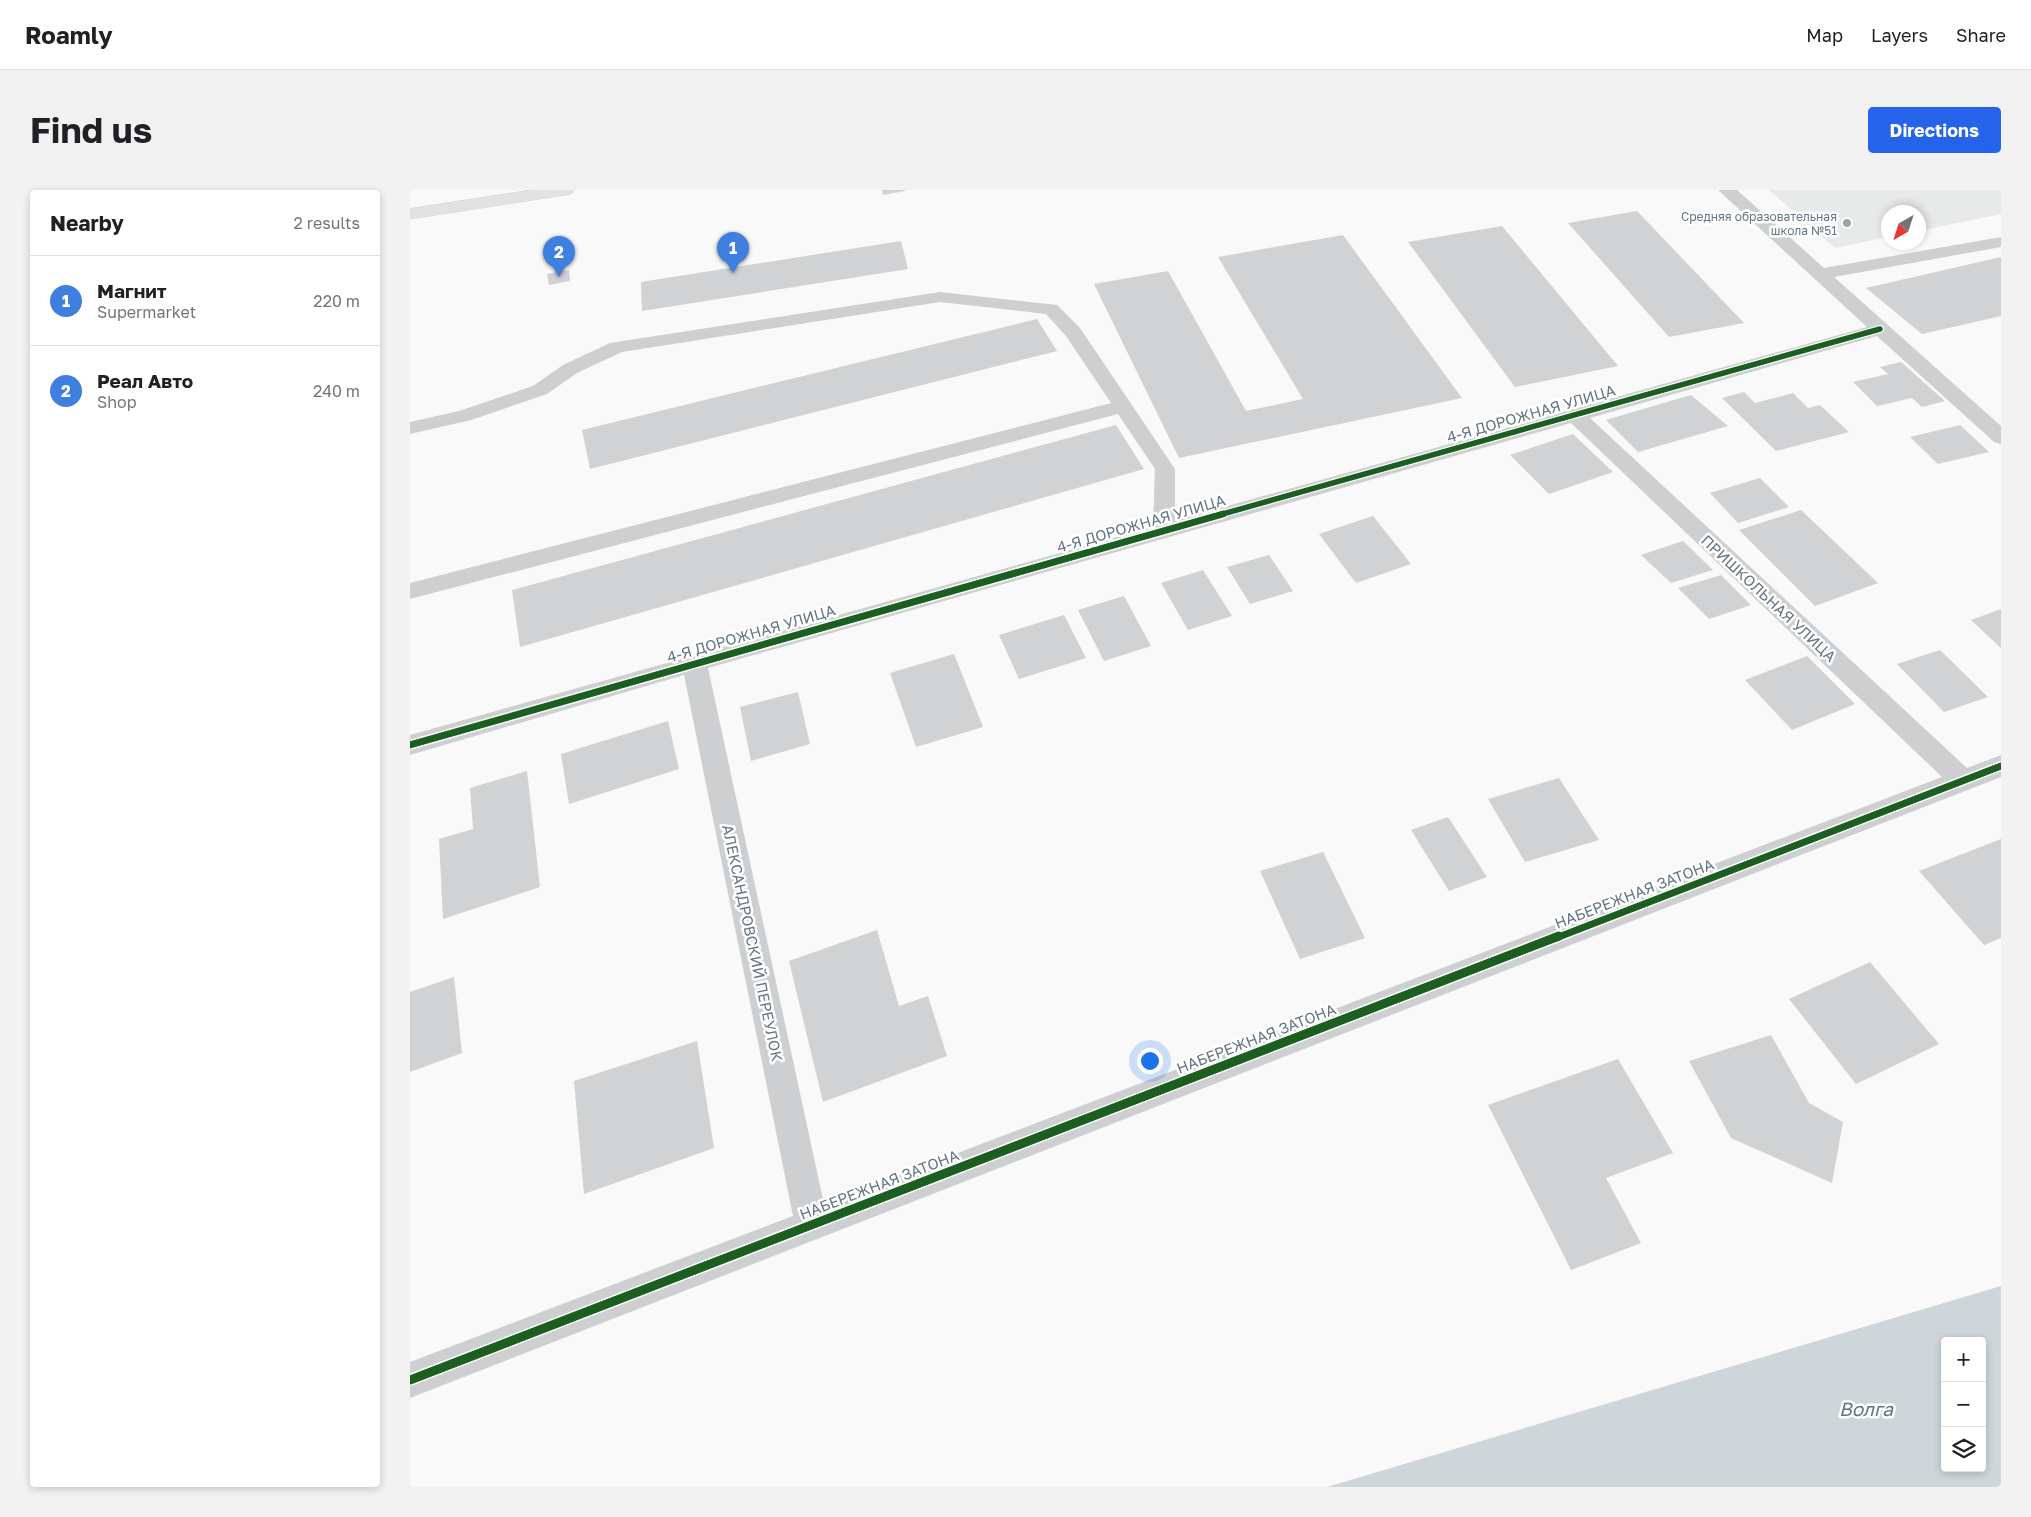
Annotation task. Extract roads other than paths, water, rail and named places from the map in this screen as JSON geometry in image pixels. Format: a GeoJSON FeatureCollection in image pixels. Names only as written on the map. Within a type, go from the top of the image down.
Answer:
{"type":"FeatureCollection","features":[{"type":"Feature","properties":{"kind":"main road"},"geometry":{"type":"LineString","coordinates":[[410,214],[565,190]]}},
{"type":"Feature","properties":{"kind":"street"},"geometry":{"type":"LineString","coordinates":[[1727,190],[1880,329],[1998,430]]}},
{"type":"Feature","properties":{"kind":"street"},"geometry":{"type":"LineString","coordinates":[[1819,274],[2001,242]]}},
{"type":"Feature","properties":{"kind":"street","name":"4-Я ДОРОЖНАЯ УЛИЦА"},"geometry":{"type":"LineString","coordinates":[[410,745],[694,663],[1880,329]]}},
{"type":"Feature","properties":{"kind":"street","name":"ПРИШКОЛЬНАЯ УЛИЦА"},"geometry":{"type":"LineString","coordinates":[[1575,415],[1963,781]]}},
{"type":"Feature","properties":{"kind":"street","name":"АЛЕКСАНДРОВСКИЙ ПЕРЕУЛОК"},"geometry":{"type":"LineString","coordinates":[[694,663],[812,1224]]}},
{"type":"Feature","properties":{"kind":"street","name":"НАБЕРЕЖНАЯ ЗАТОНА"},"geometry":{"type":"LineString","coordinates":[[410,1380],[2001,766]]}},
{"type":"Feature","properties":{"kind":"lane"},"geometry":{"type":"LineString","coordinates":[[410,428],[464,416],[540,390],[570,370],[617,347],[940,297],[1051,310],[1073,332],[1165,469],[1164,531]]}},
{"type":"Feature","properties":{"kind":"lane"},"geometry":{"type":"LineString","coordinates":[[410,591],[1124,406]]}},
{"type":"Feature","properties":{"kind":"water","name":"Волга"},"geometry":{"type":"Polygon","coordinates":[[[2001,1286],[2001,1487],[1327,1487],[2001,1286]]]}},
{"type":"Feature","properties":{"kind":"place","name":"Средняя образовательная школа №51"},"geometry":{"type":"Point","coordinates":[1847,223]}},
{"type":"Feature","properties":{"kind":"place","name":"Магнит"},"geometry":{"type":"Point","coordinates":[733,273]}},
{"type":"Feature","properties":{"kind":"place","name":"Реал Авто"},"geometry":{"type":"Point","coordinates":[559,277]}}]}
